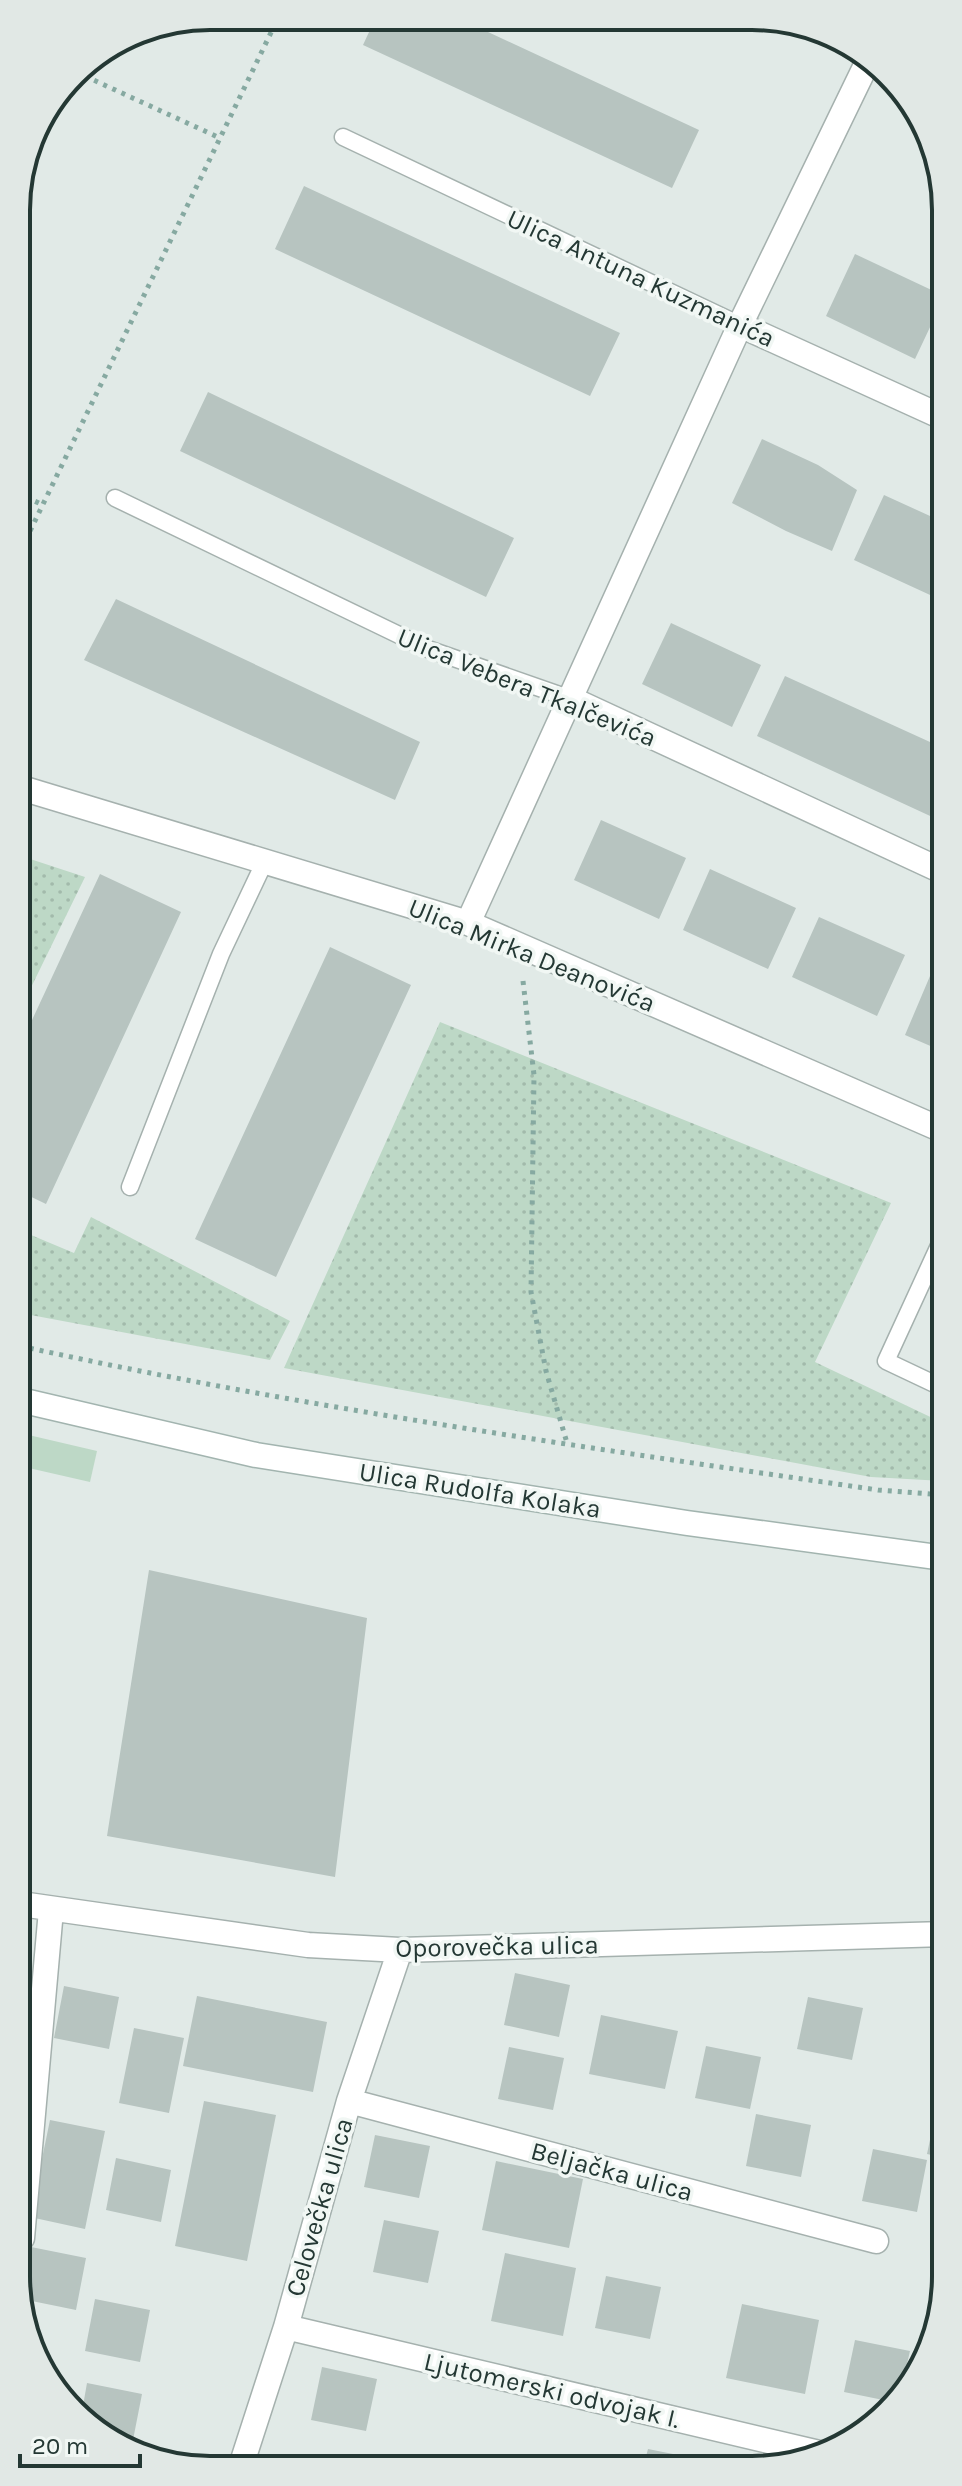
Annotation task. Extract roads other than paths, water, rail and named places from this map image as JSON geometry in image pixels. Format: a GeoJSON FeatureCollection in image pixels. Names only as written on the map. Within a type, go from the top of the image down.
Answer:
{"type":"FeatureCollection","features":[{"type":"Feature","properties":{"kind":"street"},"geometry":{"type":"LineString","coordinates":[[468,923],[740,325],[864,69]]}},
{"type":"Feature","properties":{"kind":"street","name":"Ulica Antuna Kuzmanića"},"geometry":{"type":"LineString","coordinates":[[740,325],[932,412]]}},
{"type":"Feature","properties":{"kind":"street","name":"Ulica Vebera Tkalčevića"},"geometry":{"type":"LineString","coordinates":[[571,699],[932,866]]}},
{"type":"Feature","properties":{"kind":"street","name":"Ulica Mirka Deanovića"},"geometry":{"type":"LineString","coordinates":[[30,791],[468,923],[932,1126]]}},
{"type":"Feature","properties":{"kind":"street","name":"Ulica Rudolfa Kolaka"},"geometry":{"type":"LineString","coordinates":[[30,1402],[256,1455],[687,1523],[932,1556]]}},
{"type":"Feature","properties":{"kind":"street","name":"Oporovečka ulica"},"geometry":{"type":"LineString","coordinates":[[30,1906],[308,1945],[400,1950],[932,1934]]}},
{"type":"Feature","properties":{"kind":"street"},"geometry":{"type":"LineString","coordinates":[[30,2148],[51,1910]]}},
{"type":"Feature","properties":{"kind":"street","name":"Celovečka ulica"},"geometry":{"type":"LineString","coordinates":[[244,2456],[286,2327],[349,2101],[400,1950]]}},
{"type":"Feature","properties":{"kind":"street","name":"Beljačka ulica"},"geometry":{"type":"LineString","coordinates":[[349,2101],[876,2241]]}},
{"type":"Feature","properties":{"kind":"street","name":"Ljutomerski odvojak I."},"geometry":{"type":"LineString","coordinates":[[286,2327],[801,2449]]}},
{"type":"Feature","properties":{"kind":"lane","name":"Ulica Antuna Kuzmanića"},"geometry":{"type":"LineString","coordinates":[[343,137],[740,325]]}},
{"type":"Feature","properties":{"kind":"lane","name":"Ulica Vebera Tkalčevića"},"geometry":{"type":"LineString","coordinates":[[115,498],[428,649],[571,699]]}},
{"type":"Feature","properties":{"kind":"lane"},"geometry":{"type":"LineString","coordinates":[[130,1187],[221,954],[265,861]]}},
{"type":"Feature","properties":{"kind":"lane"},"geometry":{"type":"LineString","coordinates":[[932,1261],[886,1361],[932,1383]]}}]}
